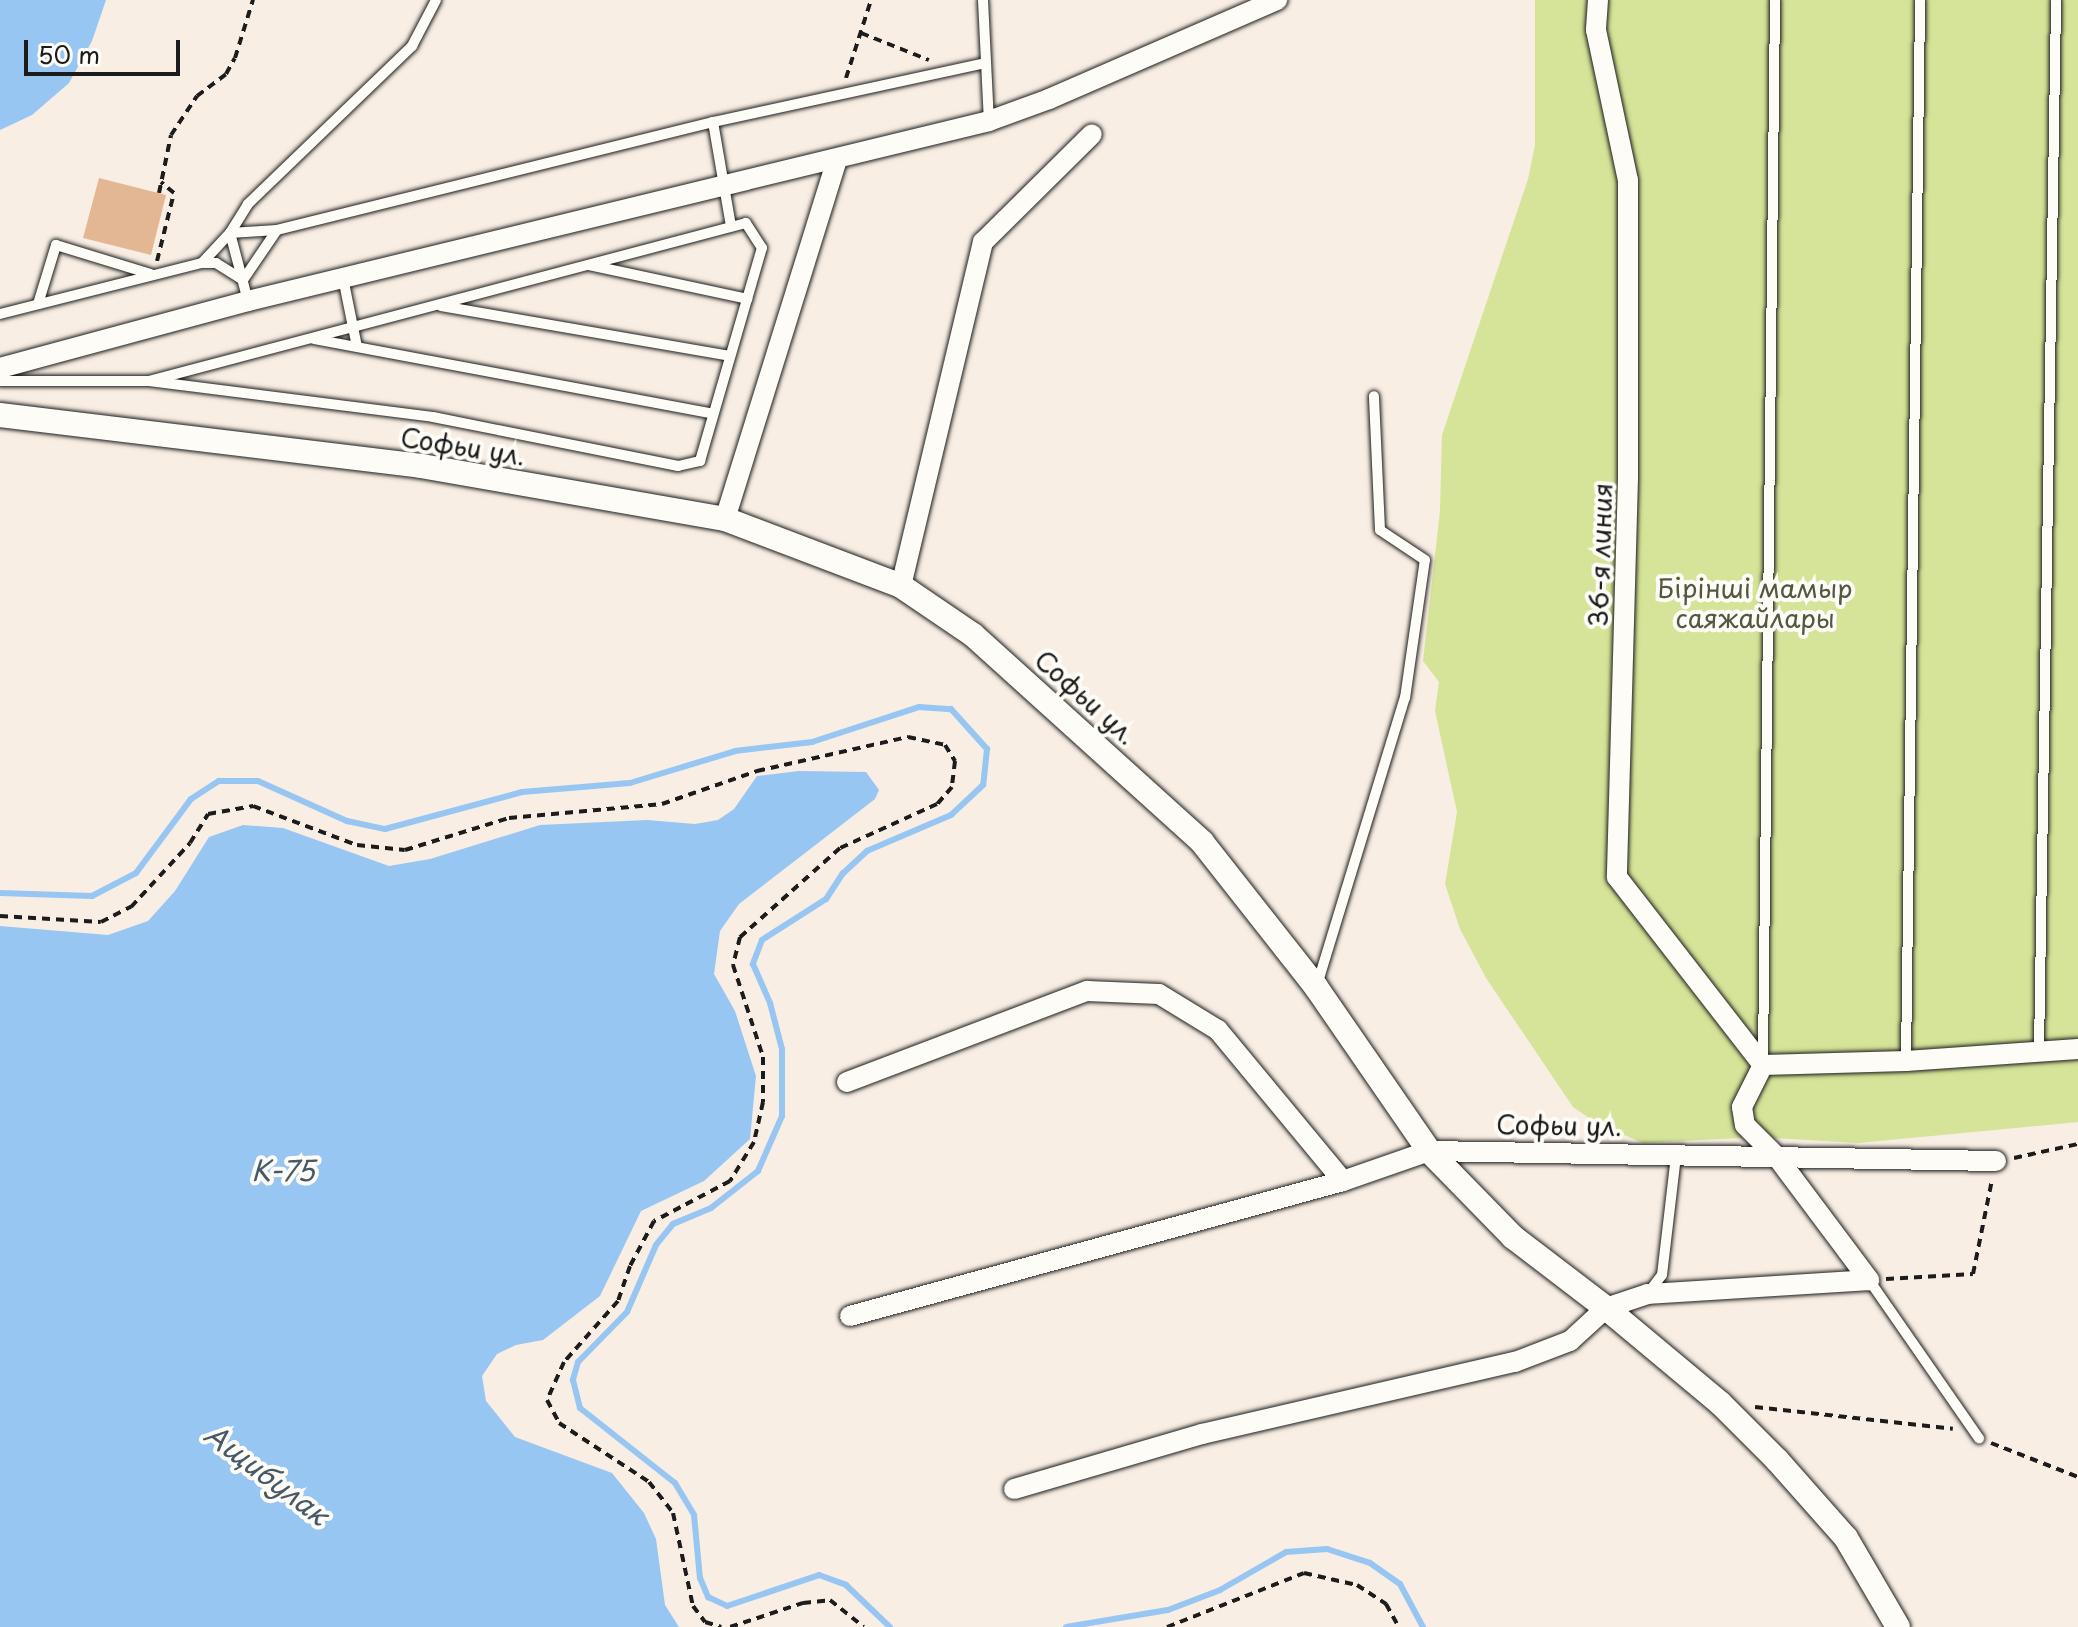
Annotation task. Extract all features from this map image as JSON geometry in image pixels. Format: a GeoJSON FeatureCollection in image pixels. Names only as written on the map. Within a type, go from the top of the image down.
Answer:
{"type":"FeatureCollection","features":[{"type":"Feature","properties":{"kind":"street"},"geometry":{"type":"LineString","coordinates":[[0,368],[248,301],[989,121],[1049,99],[1277,0]]}},
{"type":"Feature","properties":{"kind":"street","name":"36-я линия"},"geometry":{"type":"LineString","coordinates":[[1598,0],[1596,30],[1628,180],[1628,478],[1617,877],[1763,1065]]}},
{"type":"Feature","properties":{"kind":"street"},"geometry":{"type":"LineString","coordinates":[[901,586],[983,242],[1092,134]]}},
{"type":"Feature","properties":{"kind":"street"},"geometry":{"type":"LineString","coordinates":[[725,519],[837,160]]}},
{"type":"Feature","properties":{"kind":"street","name":"Софьи ул."},"geometry":{"type":"LineString","coordinates":[[0,415],[421,466],[725,519],[901,586],[973,635],[1202,842],[1316,987],[1429,1151],[1996,1161]]}},
{"type":"Feature","properties":{"kind":"street"},"geometry":{"type":"LineString","coordinates":[[847,1082],[1087,991],[1159,994],[1218,1030],[1343,1181]]}},
{"type":"Feature","properties":{"kind":"street"},"geometry":{"type":"LineString","coordinates":[[1869,1280],[1777,1157],[1745,1125],[1742,1107],[1763,1065],[1906,1061],[2078,1049]]}},
{"type":"Feature","properties":{"kind":"street"},"geometry":{"type":"LineString","coordinates":[[850,1316],[1343,1181],[1429,1151],[1513,1237],[1606,1308],[1720,1403],[1777,1460],[1846,1538],[1898,1627]]}},
{"type":"Feature","properties":{"kind":"street"},"geometry":{"type":"LineString","coordinates":[[1014,1489],[1202,1434],[1515,1362],[1570,1341],[1606,1308],[1648,1294],[1869,1280]]}},
{"type":"Feature","properties":{"kind":"lane"},"geometry":{"type":"LineString","coordinates":[[202,263],[230,233],[248,204],[412,46],[436,0]]}},
{"type":"Feature","properties":{"kind":"lane"},"geometry":{"type":"LineString","coordinates":[[983,0],[989,121]]}},
{"type":"Feature","properties":{"kind":"lane"},"geometry":{"type":"LineString","coordinates":[[1763,1065],[1775,0]]}},
{"type":"Feature","properties":{"kind":"lane"},"geometry":{"type":"LineString","coordinates":[[1906,1061],[1920,0]]}},
{"type":"Feature","properties":{"kind":"lane"},"geometry":{"type":"LineString","coordinates":[[2039,1051],[2056,0]]}},
{"type":"Feature","properties":{"kind":"lane"},"geometry":{"type":"LineString","coordinates":[[230,233],[277,230],[713,122],[985,63]]}},
{"type":"Feature","properties":{"kind":"lane"},"geometry":{"type":"LineString","coordinates":[[713,122],[731,226]]}},
{"type":"Feature","properties":{"kind":"lane"},"geometry":{"type":"LineString","coordinates":[[0,381],[149,381],[433,417],[678,466],[700,461],[762,248],[746,223],[731,226],[149,381]]}},
{"type":"Feature","properties":{"kind":"lane"},"geometry":{"type":"LineString","coordinates":[[243,280],[277,230]]}},
{"type":"Feature","properties":{"kind":"lane"},"geometry":{"type":"LineString","coordinates":[[230,233],[248,301]]}},
{"type":"Feature","properties":{"kind":"lane"},"geometry":{"type":"LineString","coordinates":[[38,304],[56,245],[154,275]]}},
{"type":"Feature","properties":{"kind":"lane"},"geometry":{"type":"LineString","coordinates":[[0,314],[202,263],[216,263],[243,280]]}},
{"type":"Feature","properties":{"kind":"lane"},"geometry":{"type":"LineString","coordinates":[[586,265],[747,299]]}},
{"type":"Feature","properties":{"kind":"lane"},"geometry":{"type":"LineString","coordinates":[[343,278],[357,347]]}},
{"type":"Feature","properties":{"kind":"lane"},"geometry":{"type":"LineString","coordinates":[[434,305],[730,356]]}},
{"type":"Feature","properties":{"kind":"lane"},"geometry":{"type":"LineString","coordinates":[[310,338],[713,414]]}},
{"type":"Feature","properties":{"kind":"lane"},"geometry":{"type":"LineString","coordinates":[[1316,987],[1405,698],[1425,560],[1380,530],[1374,396]]}},
{"type":"Feature","properties":{"kind":"lane"},"geometry":{"type":"LineString","coordinates":[[1648,1294],[1662,1275],[1676,1155]]}},
{"type":"Feature","properties":{"kind":"lane"},"geometry":{"type":"LineString","coordinates":[[1869,1280],[1979,1438]]}},
{"type":"Feature","properties":{"kind":"path"},"geometry":{"type":"LineString","coordinates":[[159,193],[171,135],[179,118],[197,96],[226,74],[235,58],[253,0]]}},
{"type":"Feature","properties":{"kind":"path"},"geometry":{"type":"LineString","coordinates":[[841,95],[871,0]]}},
{"type":"Feature","properties":{"kind":"path"},"geometry":{"type":"LineString","coordinates":[[861,33],[952,70]]}},
{"type":"Feature","properties":{"kind":"path"},"geometry":{"type":"LineString","coordinates":[[154,275],[174,193],[161,182]]}},
{"type":"Feature","properties":{"kind":"path"},"geometry":{"type":"LineString","coordinates":[[0,916],[101,922],[131,907],[190,843],[208,814],[253,806],[357,845],[405,850],[509,818],[662,804],[757,771],[908,737],[945,745],[955,761],[952,787],[937,804],[840,848],[740,937],[733,965],[763,1057],[763,1102],[754,1142],[730,1181],[654,1221],[630,1266],[618,1301],[564,1362],[547,1400],[559,1423],[649,1482],[673,1513],[693,1606],[705,1622],[721,1627]]}},
{"type":"Feature","properties":{"kind":"path"},"geometry":{"type":"LineString","coordinates":[[1869,1280],[1973,1274],[1996,1161],[2078,1144]]}},
{"type":"Feature","properties":{"kind":"path"},"geometry":{"type":"LineString","coordinates":[[1720,1403],[1955,1429],[2078,1477]]}},
{"type":"Feature","properties":{"kind":"path"},"geometry":{"type":"LineString","coordinates":[[1167,1627],[1304,1573],[1357,1585],[1386,1604],[1399,1627]]}},
{"type":"Feature","properties":{"kind":"path"},"geometry":{"type":"LineString","coordinates":[[730,1627],[803,1603],[830,1600],[864,1627]]}},
{"type":"Feature","properties":{"kind":"green space","name":"Бірінші мамыр саяжайлары"},"geometry":{"type":"Polygon","coordinates":[[[1535,0],[2078,0],[2078,1122],[1858,1143],[1759,1137],[1643,1143],[1598,1124],[1573,1107],[1486,978],[1460,929],[1445,884],[1457,812],[1435,711],[1439,682],[1423,661],[1440,511],[1442,435],[1528,179],[1535,145],[1535,0]]]}},
{"type":"Feature","properties":{"kind":"water"},"geometry":{"type":"Polygon","coordinates":[[[0,0],[106,0],[92,41],[69,83],[32,115],[0,130],[0,0]]]}},
{"type":"Feature","properties":{"kind":"water","name":"К-75"},"geometry":{"type":"Polygon","coordinates":[[[799,771],[866,772],[879,790],[875,799],[739,904],[720,931],[714,974],[735,1011],[756,1076],[750,1139],[704,1181],[641,1211],[600,1296],[543,1340],[516,1345],[497,1354],[482,1376],[486,1401],[515,1437],[612,1473],[644,1513],[656,1539],[665,1605],[679,1627],[0,1627],[0,926],[108,935],[148,921],[175,891],[209,837],[243,825],[283,828],[389,866],[430,859],[540,825],[647,820],[695,824],[718,820],[734,809],[757,776],[799,771]]]}},
{"type":"Feature","properties":{"kind":"building"},"geometry":{"type":"Polygon","coordinates":[[[99,178],[166,195],[151,255],[83,238],[99,178]]]}},
{"type":"Feature","properties":{"kind":"waterway"},"geometry":{"type":"LineString","coordinates":[[0,893],[92,896],[136,873],[191,799],[219,781],[258,781],[347,821],[385,829],[522,792],[630,783],[735,751],[812,742],[919,707],[951,709],[987,749],[983,785],[951,815],[867,851],[843,873],[826,899],[762,940],[753,964],[770,1003],[782,1049],[782,1116],[758,1171],[711,1208],[673,1224],[656,1245],[627,1312],[578,1362],[573,1380],[580,1408],[675,1483],[694,1515],[700,1578],[708,1597],[727,1606],[819,1575],[846,1585],[890,1627]]}},
{"type":"Feature","properties":{"kind":"waterway"},"geometry":{"type":"LineString","coordinates":[[1066,1627],[1168,1610],[1220,1590],[1286,1552],[1327,1549],[1370,1563],[1400,1584],[1423,1627]]}},
{"type":"Feature","properties":{"kind":"water label","name":"Ащибулак"},"geometry":{"type":"Point","coordinates":[267,1474]}}]}
